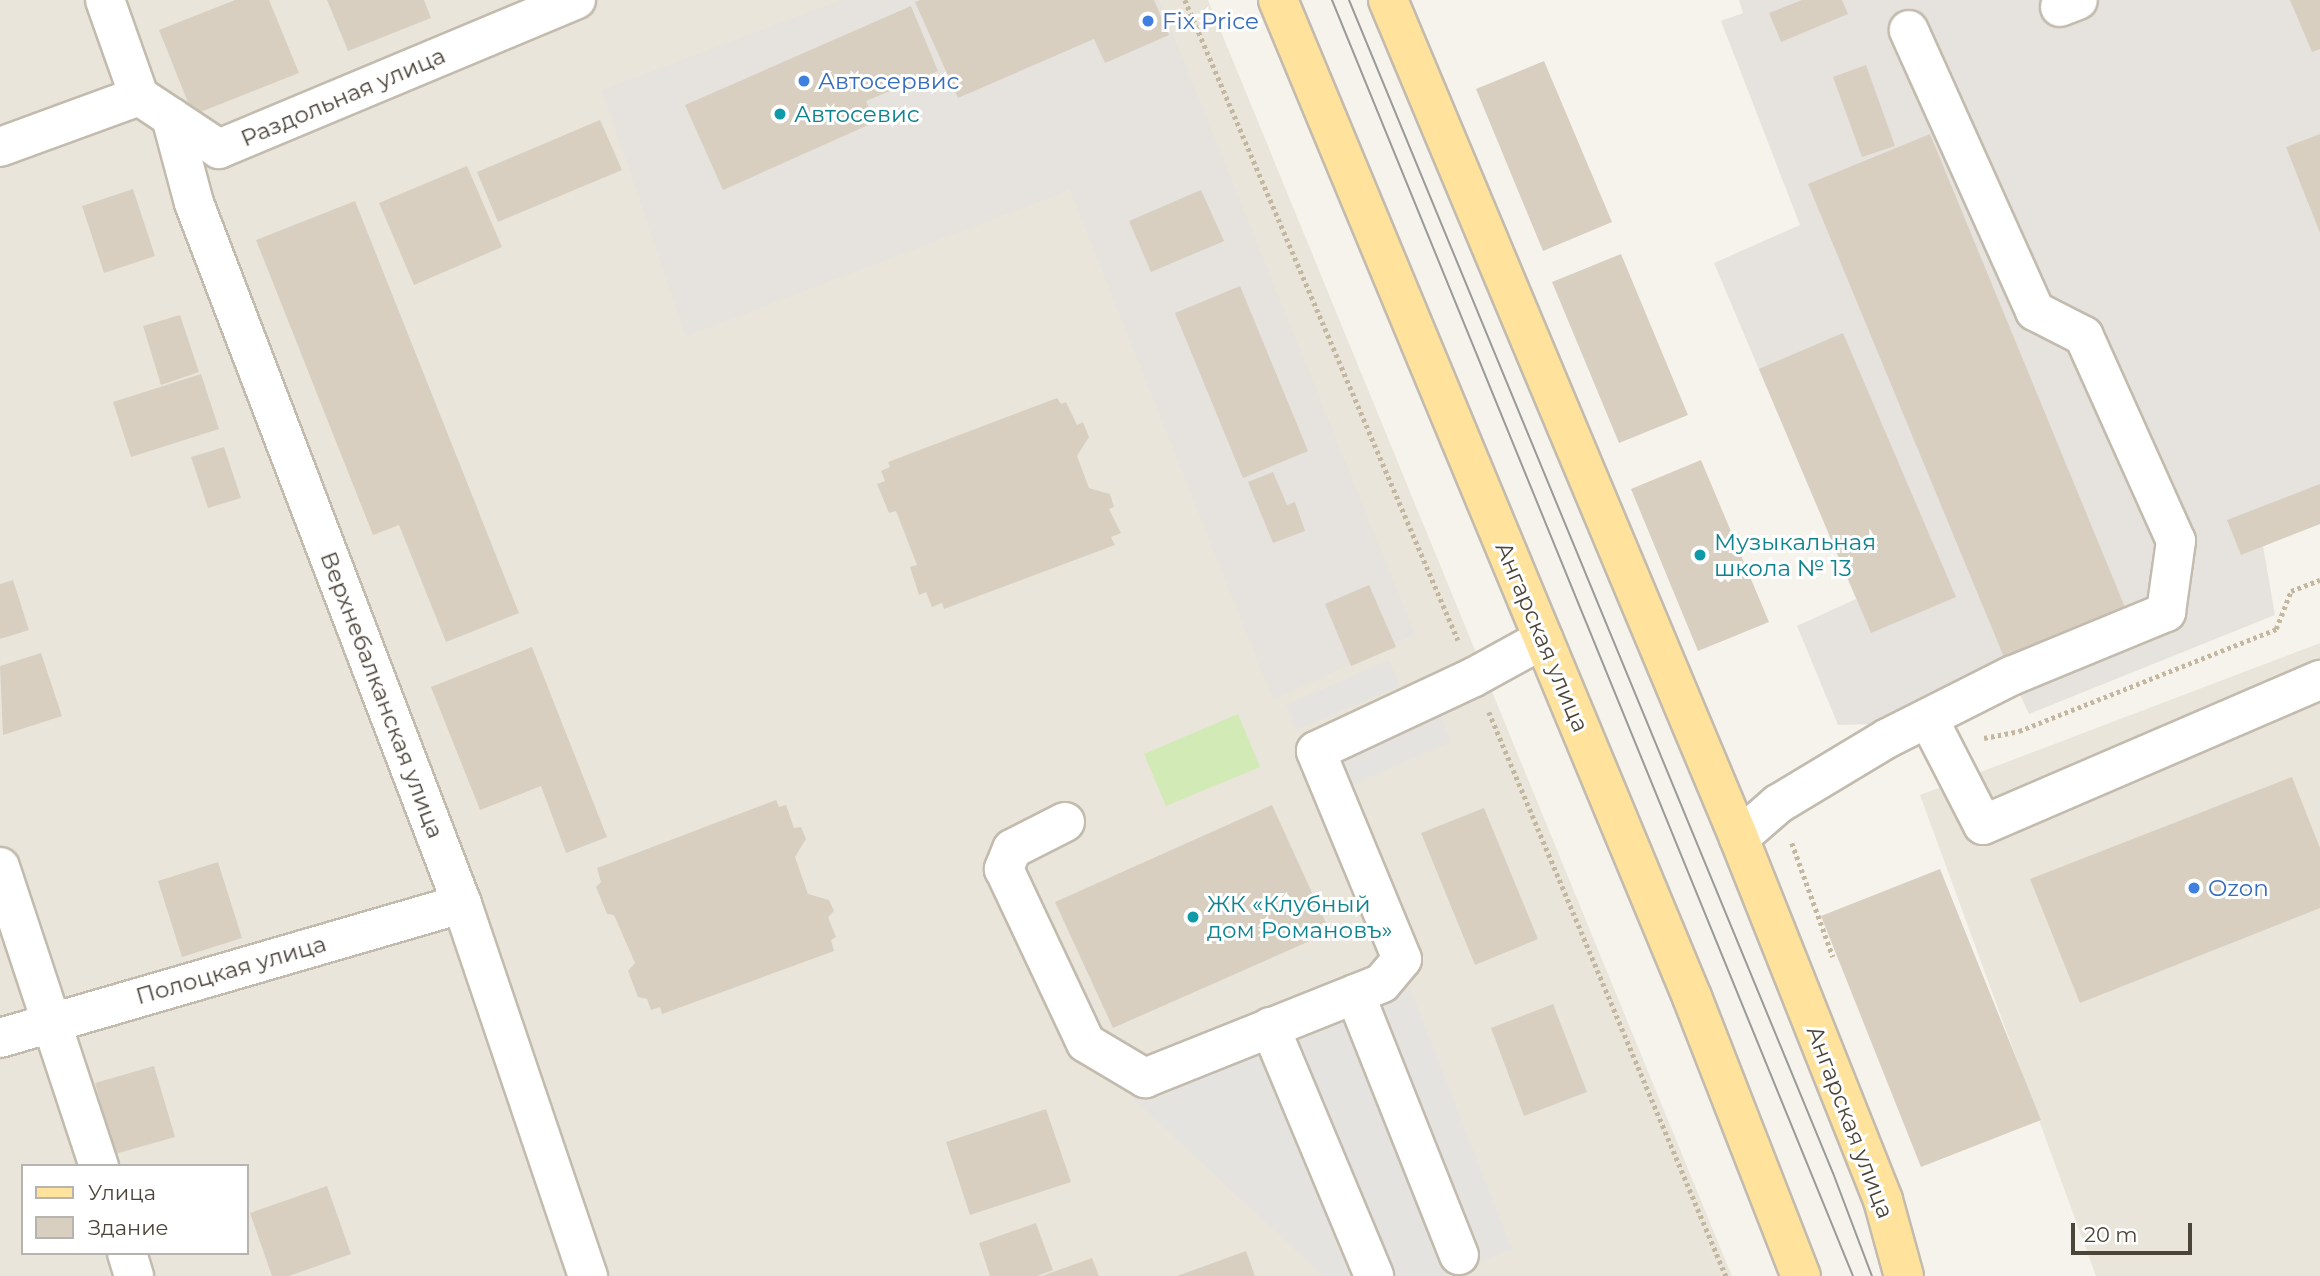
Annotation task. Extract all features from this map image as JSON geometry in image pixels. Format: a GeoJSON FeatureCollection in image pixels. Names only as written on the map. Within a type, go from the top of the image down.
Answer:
{"type":"FeatureCollection","features":[{"type":"Feature","properties":{"kind":"main road","name":"Ангарская улица"},"geometry":{"type":"LineString","coordinates":[[1278,0],[1692,997],[1801,1276]]}},
{"type":"Feature","properties":{"kind":"main road","name":"Ангарская улица"},"geometry":{"type":"LineString","coordinates":[[1388,0],[1739,838],[1883,1200],[1904,1276]]}},
{"type":"Feature","properties":{"kind":"street"},"geometry":{"type":"LineString","coordinates":[[0,147],[139,96],[105,0]]}},
{"type":"Feature","properties":{"kind":"street","name":"Раздольная улица"},"geometry":{"type":"LineString","coordinates":[[139,96],[219,149],[576,0]]}},
{"type":"Feature","properties":{"kind":"street"},"geometry":{"type":"LineString","coordinates":[[1739,838],[1778,804],[1928,718],[2011,676],[2166,612],[2176,541],[2084,336],[2035,311],[1909,30]]}},
{"type":"Feature","properties":{"kind":"street","name":"Верхнебалканская улица"},"geometry":{"type":"LineString","coordinates":[[171,117],[194,203],[462,904],[588,1276]]}},
{"type":"Feature","properties":{"kind":"street"},"geometry":{"type":"LineString","coordinates":[[1065,822],[1012,849],[1004,869],[1086,1043],[1145,1078],[1382,983],[1402,959],[1316,751],[1474,677],[1543,639]]}},
{"type":"Feature","properties":{"kind":"street"},"geometry":{"type":"LineString","coordinates":[[1928,718],[1983,825],[2320,680]]}},
{"type":"Feature","properties":{"kind":"street"},"geometry":{"type":"LineString","coordinates":[[0,867],[98,1164]]}},
{"type":"Feature","properties":{"kind":"street","name":"Полоцкая улица"},"geometry":{"type":"LineString","coordinates":[[0,1038],[462,904]]}},
{"type":"Feature","properties":{"kind":"street"},"geometry":{"type":"LineString","coordinates":[[1355,994],[1459,1255]]}},
{"type":"Feature","properties":{"kind":"street"},"geometry":{"type":"LineString","coordinates":[[1270,1027],[1374,1276]]}},
{"type":"Feature","properties":{"kind":"street"},"geometry":{"type":"LineString","coordinates":[[128,1255],[134,1276]]}},
{"type":"Feature","properties":{"kind":"path"},"geometry":{"type":"LineString","coordinates":[[1980,739],[2019,731],[2276,629],[2291,592],[2320,580]]}},
{"type":"Feature","properties":{"kind":"shaded area"},"geometry":{"type":"Polygon","coordinates":[[[0,0],[1208,0],[1732,1276],[0,1276],[0,0]]]}},
{"type":"Feature","properties":{"kind":"shaded area"},"geometry":{"type":"Polygon","coordinates":[[[841,0],[1159,0],[1415,634],[1273,700],[1070,190],[686,336],[602,90],[841,0]]]}},
{"type":"Feature","properties":{"kind":"shaded area"},"geometry":{"type":"Polygon","coordinates":[[[1739,0],[2320,0],[2320,524],[2263,546],[2275,615],[2029,714],[2005,662],[1876,724],[1838,725],[1797,626],[1856,599],[1714,263],[1800,225],[1721,21],[1743,13],[1739,0]]]}},
{"type":"Feature","properties":{"kind":"shaded area"},"geometry":{"type":"Polygon","coordinates":[[[2320,643],[2320,1276],[2096,1276],[1920,795],[2320,643]]]}},
{"type":"Feature","properties":{"kind":"shaded area"},"geometry":{"type":"Polygon","coordinates":[[[1389,660],[1400,686],[1296,730],[1286,705],[1389,660]]]}},
{"type":"Feature","properties":{"kind":"shaded area"},"geometry":{"type":"Polygon","coordinates":[[[1440,715],[1451,742],[1344,788],[1333,761],[1440,715]]]}},
{"type":"Feature","properties":{"kind":"shaded area"},"geometry":{"type":"Polygon","coordinates":[[[1410,988],[1512,1249],[1442,1276],[1323,1276],[1130,1096],[1410,988]]]}},
{"type":"Feature","properties":{"kind":"green space"},"geometry":{"type":"Polygon","coordinates":[[[1238,714],[1260,767],[1166,806],[1144,754],[1238,714]]]}},
{"type":"Feature","properties":{"kind":"building"},"geometry":{"type":"Polygon","coordinates":[[[235,0],[269,0],[299,73],[193,115],[159,30],[235,0]]]}},
{"type":"Feature","properties":{"kind":"building"},"geometry":{"type":"Polygon","coordinates":[[[327,0],[424,0],[431,18],[348,51],[327,0]]]}},
{"type":"Feature","properties":{"kind":"building"},"geometry":{"type":"Polygon","coordinates":[[[1154,0],[1169,35],[1105,63],[1094,39],[958,98],[915,2],[1154,0]]]}},
{"type":"Feature","properties":{"kind":"building"},"geometry":{"type":"Polygon","coordinates":[[[1802,0],[1842,0],[1848,14],[1781,42],[1769,13],[1802,0]]]}},
{"type":"Feature","properties":{"kind":"building"},"geometry":{"type":"Polygon","coordinates":[[[2290,0],[2320,0],[2320,49],[2312,52],[2290,0]]]}},
{"type":"Feature","properties":{"kind":"building","name":"Автосевис"},"geometry":{"type":"Polygon","coordinates":[[[911,6],[938,71],[866,101],[875,122],[723,190],[685,105],[911,6]]]}},
{"type":"Feature","properties":{"kind":"building"},"geometry":{"type":"Polygon","coordinates":[[[1544,61],[1612,222],[1543,251],[1476,89],[1544,61]]]}},
{"type":"Feature","properties":{"kind":"building"},"geometry":{"type":"Polygon","coordinates":[[[1866,65],[1895,146],[1862,157],[1833,77],[1866,65]]]}},
{"type":"Feature","properties":{"kind":"building"},"geometry":{"type":"Polygon","coordinates":[[[600,120],[622,170],[498,222],[477,172],[600,120]]]}},
{"type":"Feature","properties":{"kind":"building"},"geometry":{"type":"Polygon","coordinates":[[[1930,134],[2127,612],[2006,662],[1808,184],[1930,134]]]}},
{"type":"Feature","properties":{"kind":"building"},"geometry":{"type":"Polygon","coordinates":[[[2320,134],[2320,233],[2286,147],[2320,134]]]}},
{"type":"Feature","properties":{"kind":"building"},"geometry":{"type":"Polygon","coordinates":[[[467,166],[502,247],[414,285],[379,203],[467,166]]]}},
{"type":"Feature","properties":{"kind":"building"},"geometry":{"type":"Polygon","coordinates":[[[133,189],[155,256],[104,273],[82,206],[133,189]]]}},
{"type":"Feature","properties":{"kind":"building"},"geometry":{"type":"Polygon","coordinates":[[[1201,190],[1224,241],[1151,272],[1129,221],[1201,190]]]}},
{"type":"Feature","properties":{"kind":"building"},"geometry":{"type":"Polygon","coordinates":[[[355,201],[519,613],[446,642],[399,525],[373,535],[256,240],[355,201]]]}},
{"type":"Feature","properties":{"kind":"building"},"geometry":{"type":"Polygon","coordinates":[[[1621,254],[1688,415],[1619,443],[1552,282],[1621,254]]]}},
{"type":"Feature","properties":{"kind":"building"},"geometry":{"type":"Polygon","coordinates":[[[1240,286],[1308,451],[1243,478],[1175,313],[1240,286]]]}},
{"type":"Feature","properties":{"kind":"building"},"geometry":{"type":"Polygon","coordinates":[[[180,315],[199,372],[161,385],[143,326],[180,315]]]}},
{"type":"Feature","properties":{"kind":"building"},"geometry":{"type":"Polygon","coordinates":[[[1843,333],[1956,597],[1871,633],[1759,369],[1843,333]]]}},
{"type":"Feature","properties":{"kind":"building"},"geometry":{"type":"Polygon","coordinates":[[[201,374],[219,429],[131,457],[113,402],[201,374]]]}},
{"type":"Feature","properties":{"kind":"building"},"geometry":{"type":"Polygon","coordinates":[[[1057,398],[1061,404],[1066,402],[1077,425],[1083,422],[1089,437],[1077,456],[1089,488],[1110,494],[1114,507],[1109,509],[1121,533],[1111,537],[1115,545],[944,609],[942,603],[932,607],[926,592],[919,595],[910,567],[917,565],[896,511],[889,513],[877,484],[885,481],[881,471],[890,467],[888,462],[1057,398]]]}},
{"type":"Feature","properties":{"kind":"building"},"geometry":{"type":"Polygon","coordinates":[[[224,447],[241,498],[208,508],[191,457],[224,447]]]}},
{"type":"Feature","properties":{"kind":"building","name":"Музыкальная школа № 13"},"geometry":{"type":"Polygon","coordinates":[[[1701,460],[1769,622],[1698,651],[1631,489],[1701,460]]]}},
{"type":"Feature","properties":{"kind":"building"},"geometry":{"type":"Polygon","coordinates":[[[1273,472],[1287,505],[1295,502],[1305,531],[1273,543],[1248,482],[1273,472]]]}},
{"type":"Feature","properties":{"kind":"building"},"geometry":{"type":"Polygon","coordinates":[[[2320,484],[2320,524],[2241,555],[2227,520],[2320,484]]]}},
{"type":"Feature","properties":{"kind":"building"},"geometry":{"type":"Polygon","coordinates":[[[13,580],[29,630],[0,639],[0,584],[13,580]]]}},
{"type":"Feature","properties":{"kind":"building"},"geometry":{"type":"Polygon","coordinates":[[[1369,585],[1396,647],[1351,666],[1325,604],[1369,585]]]}},
{"type":"Feature","properties":{"kind":"building"},"geometry":{"type":"Polygon","coordinates":[[[532,647],[607,837],[566,853],[541,786],[480,810],[431,687],[532,647]]]}},
{"type":"Feature","properties":{"kind":"building"},"geometry":{"type":"Polygon","coordinates":[[[41,653],[62,716],[3,735],[0,666],[41,653]]]}},
{"type":"Feature","properties":{"kind":"building"},"geometry":{"type":"Polygon","coordinates":[[[2292,777],[2320,848],[2320,908],[2080,1003],[2030,879],[2292,777]]]}},
{"type":"Feature","properties":{"kind":"building"},"geometry":{"type":"Polygon","coordinates":[[[776,800],[779,807],[786,805],[794,828],[801,827],[806,839],[795,857],[808,894],[829,900],[834,911],[828,917],[836,937],[831,940],[834,951],[662,1014],[660,1007],[651,1010],[647,999],[638,997],[628,971],[635,963],[614,915],[607,914],[596,887],[601,882],[597,868],[776,800]]]}},
{"type":"Feature","properties":{"kind":"building","name":"ЖК «Клубный дом Романовъ»"},"geometry":{"type":"Polygon","coordinates":[[[1272,805],[1330,932],[1113,1028],[1055,902],[1272,805]]]}},
{"type":"Feature","properties":{"kind":"building"},"geometry":{"type":"Polygon","coordinates":[[[1484,808],[1538,939],[1475,965],[1421,833],[1484,808]]]}},
{"type":"Feature","properties":{"kind":"building"},"geometry":{"type":"Polygon","coordinates":[[[218,862],[242,938],[182,957],[158,881],[218,862]]]}},
{"type":"Feature","properties":{"kind":"building"},"geometry":{"type":"Polygon","coordinates":[[[1940,869],[2041,1120],[1921,1167],[1821,916],[1940,869]]]}},
{"type":"Feature","properties":{"kind":"building"},"geometry":{"type":"Polygon","coordinates":[[[1553,1004],[1587,1092],[1524,1116],[1491,1028],[1553,1004]]]}},
{"type":"Feature","properties":{"kind":"building"},"geometry":{"type":"Polygon","coordinates":[[[154,1066],[175,1137],[115,1154],[95,1083],[154,1066]]]}},
{"type":"Feature","properties":{"kind":"building"},"geometry":{"type":"Polygon","coordinates":[[[1046,1109],[1071,1182],[970,1215],[946,1142],[1046,1109]]]}},
{"type":"Feature","properties":{"kind":"building"},"geometry":{"type":"Polygon","coordinates":[[[327,1186],[351,1254],[289,1276],[272,1276],[250,1213],[327,1186]]]}},
{"type":"Feature","properties":{"kind":"building"},"geometry":{"type":"Polygon","coordinates":[[[1036,1223],[1053,1270],[1037,1276],[990,1276],[979,1243],[1036,1223]]]}},
{"type":"Feature","properties":{"kind":"building"},"geometry":{"type":"Polygon","coordinates":[[[1246,1251],[1255,1276],[1177,1276],[1246,1251]]]}},
{"type":"Feature","properties":{"kind":"building"},"geometry":{"type":"Polygon","coordinates":[[[1092,1258],[1099,1276],[1042,1276],[1092,1258]]]}},
{"type":"Feature","properties":{"kind":"tram line"},"geometry":{"type":"LineString","coordinates":[[1332,0],[1853,1276]]}},
{"type":"Feature","properties":{"kind":"tram line"},"geometry":{"type":"LineString","coordinates":[[1349,0],[1833,1173],[1872,1276]]}},
{"type":"Feature","properties":{"kind":"place","name":"Fix Price"},"geometry":{"type":"Point","coordinates":[1148,21]}},
{"type":"Feature","properties":{"kind":"place","name":"Автосервис"},"geometry":{"type":"Point","coordinates":[804,81]}},
{"type":"Feature","properties":{"kind":"place","name":"Автосевис"},"geometry":{"type":"Point","coordinates":[780,114]}},
{"type":"Feature","properties":{"kind":"place","name":"Музыкальная школа № 13"},"geometry":{"type":"Point","coordinates":[1700,555]}},
{"type":"Feature","properties":{"kind":"place","name":"Ozon"},"geometry":{"type":"Point","coordinates":[2194,888]}},
{"type":"Feature","properties":{"kind":"place","name":"ЖК «Клубный дом Романовъ»"},"geometry":{"type":"Point","coordinates":[1193,917]}}]}
